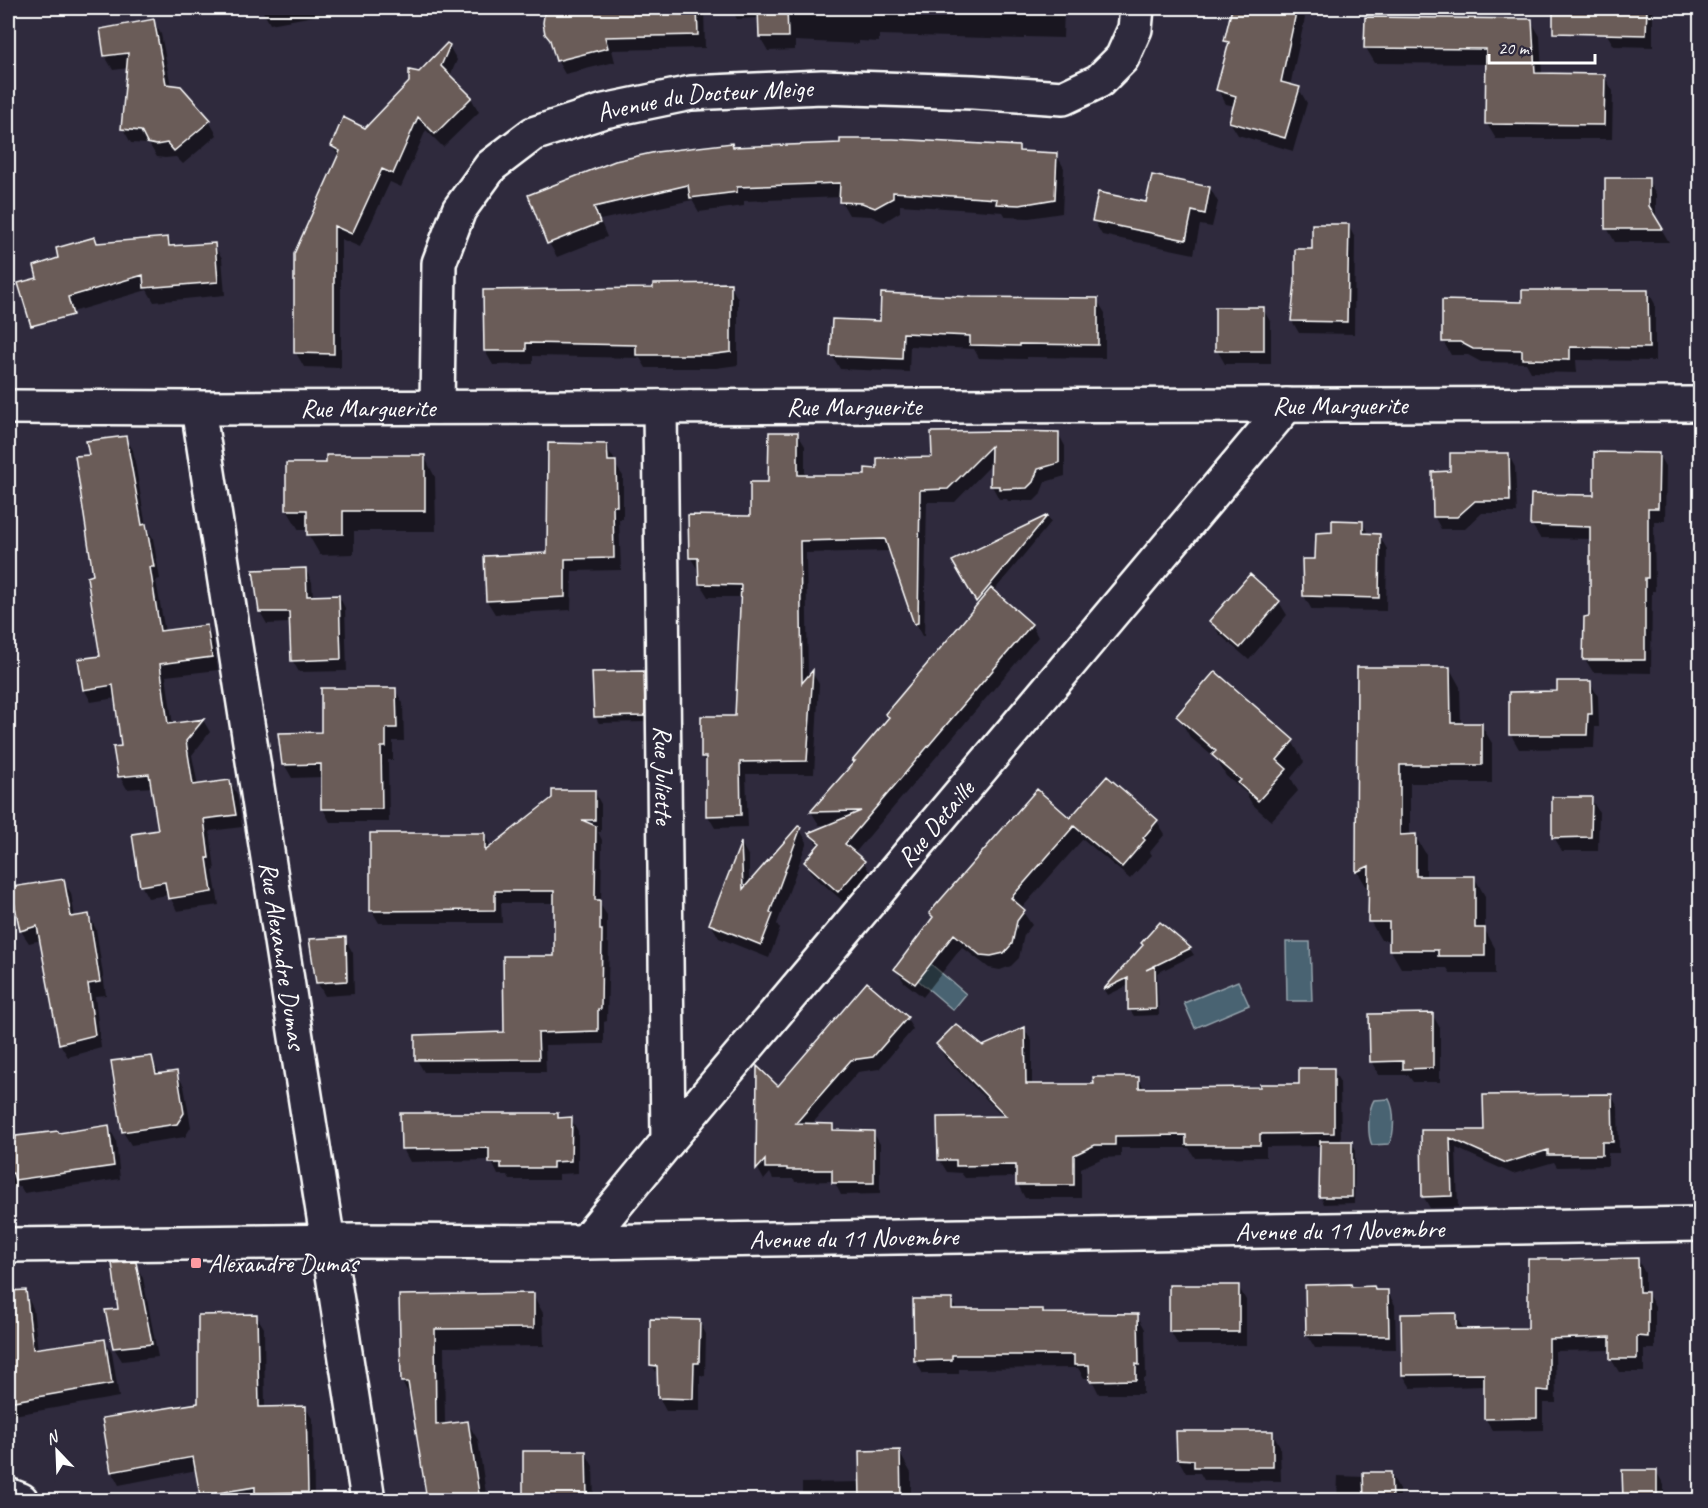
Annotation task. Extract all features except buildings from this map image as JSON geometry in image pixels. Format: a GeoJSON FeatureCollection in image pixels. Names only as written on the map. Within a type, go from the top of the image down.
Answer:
{"type":"FeatureCollection","features":[{"type":"Feature","properties":{"kind":"street","name":"Avenue du Docteur Meige"},"geometry":{"type":"LineString","coordinates":[[437,407],[439,263],[459,210],[491,166],[533,134],[604,111],[691,93],[822,87],[973,92],[1063,98],[1099,81],[1122,58],[1135,29],[1137,8]]}},
{"type":"Feature","properties":{"kind":"street","name":"Rue Marguerite"},"geometry":{"type":"LineString","coordinates":[[8,406],[198,408],[1701,404]]}},
{"type":"Feature","properties":{"kind":"street","name":"Rue Detaille"},"geometry":{"type":"LineString","coordinates":[[585,1242],[1287,405]]}},
{"type":"Feature","properties":{"kind":"street","name":"Rue Juliette"},"geometry":{"type":"LineString","coordinates":[[660,407],[668,1141]]}},
{"type":"Feature","properties":{"kind":"street","name":"Rue Alexandre Dumas"},"geometry":{"type":"LineString","coordinates":[[198,408],[368,1500]]}},
{"type":"Feature","properties":{"kind":"street","name":"Avenue du 11 Novembre"},"geometry":{"type":"LineString","coordinates":[[8,1245],[585,1242],[1701,1224]]}},
{"type":"Feature","properties":{"kind":"street"},"geometry":{"type":"LineString","coordinates":[[8,1495],[21,1500]]}},
{"type":"Feature","properties":{"kind":"water"},"geometry":{"type":"Polygon","coordinates":[[[1286,942],[1310,942],[1312,1001],[1287,1001],[1286,942]]]}},
{"type":"Feature","properties":{"kind":"water"},"geometry":{"type":"Polygon","coordinates":[[[925,959],[966,994],[953,1010],[912,975],[925,959]]]}},
{"type":"Feature","properties":{"kind":"water"},"geometry":{"type":"Polygon","coordinates":[[[1238,981],[1249,1005],[1195,1028],[1184,1003],[1238,981]]]}},
{"type":"Feature","properties":{"kind":"water"},"geometry":{"type":"Polygon","coordinates":[[[1389,1099],[1393,1115],[1391,1140],[1389,1144],[1372,1145],[1369,1116],[1372,1104],[1374,1100],[1389,1099]]]}},
{"type":"Feature","properties":{"kind":"place","name":"Alexandre Dumas"},"geometry":{"type":"Point","coordinates":[196,1263]}}]}
